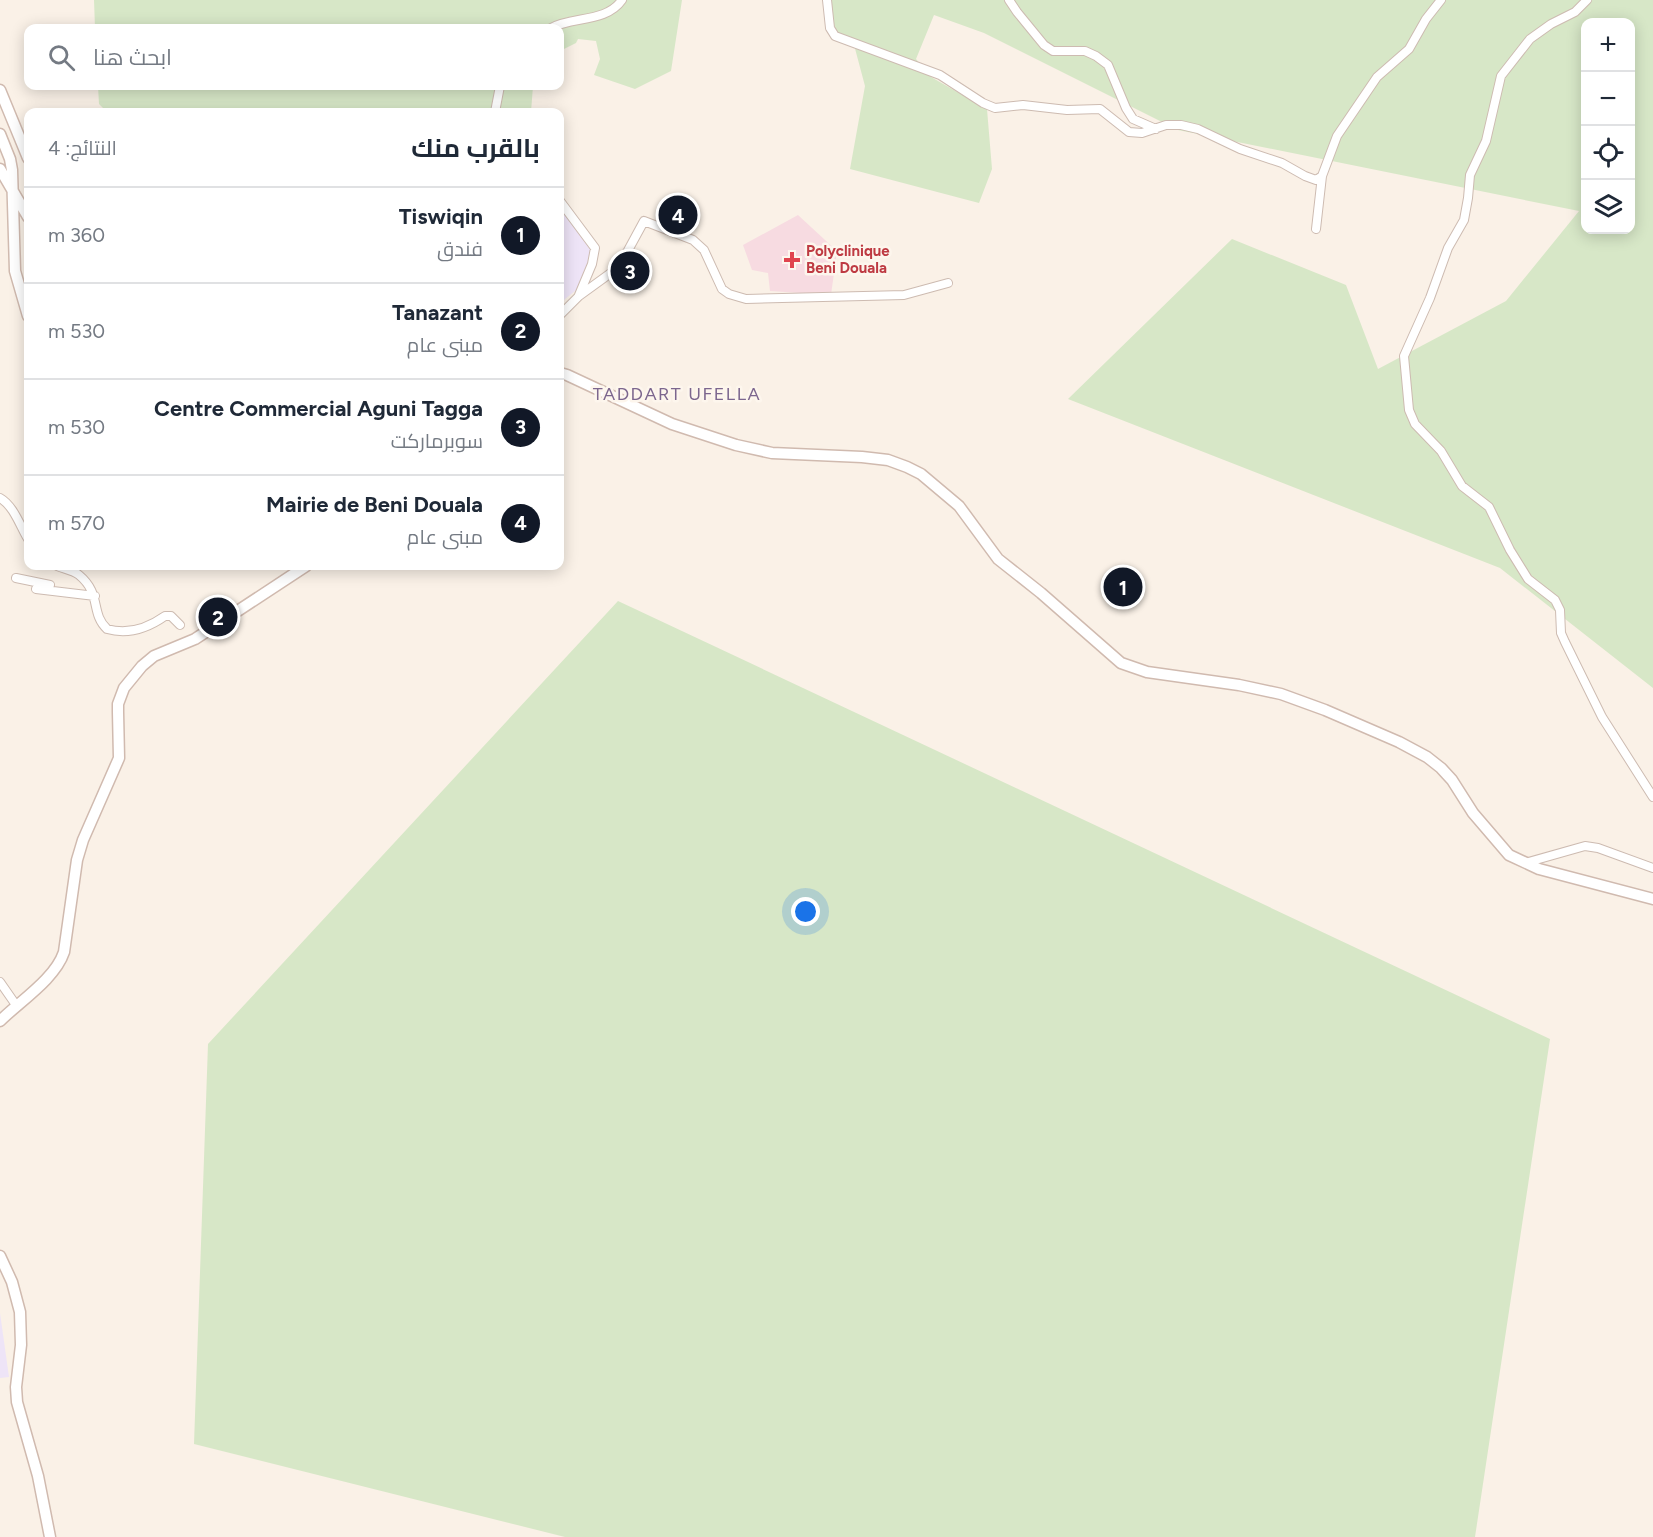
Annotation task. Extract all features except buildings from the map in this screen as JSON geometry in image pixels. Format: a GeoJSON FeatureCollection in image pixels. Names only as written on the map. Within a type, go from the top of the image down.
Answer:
{"type":"FeatureCollection","features":[{"type":"Feature","properties":{"kind":"main road"},"geometry":{"type":"LineString","coordinates":[[0,90],[24,148]]}},
{"type":"Feature","properties":{"kind":"main road"},"geometry":{"type":"LineString","coordinates":[[0,134],[10,159],[14,192],[15,271],[24,304]]}},
{"type":"Feature","properties":{"kind":"main road"},"geometry":{"type":"LineString","coordinates":[[0,169],[24,210]]}},
{"type":"Feature","properties":{"kind":"main road"},"geometry":{"type":"LineString","coordinates":[[564,374],[672,424],[735,445],[771,453],[888,460],[907,467],[921,474],[959,506],[998,559],[1041,593],[1121,663],[1147,672],[1239,685],[1281,694],[1399,742],[1427,757],[1441,768],[1452,780],[1473,813],[1509,855],[1524,863],[1653,899]]}},
{"type":"Feature","properties":{"kind":"main road"},"geometry":{"type":"LineString","coordinates":[[0,1022],[44,981],[61,961],[77,860],[83,840],[119,758],[118,712],[124,688],[142,666],[154,656],[195,639],[297,570]]}},
{"type":"Feature","properties":{"kind":"main road"},"geometry":{"type":"LineString","coordinates":[[0,1256],[9,1274],[20,1312],[21,1344],[16,1387],[17,1402],[38,1476],[50,1537]]}},
{"type":"Feature","properties":{"kind":"street"},"geometry":{"type":"LineString","coordinates":[[564,25],[604,14],[622,0]]}},
{"type":"Feature","properties":{"kind":"street"},"geometry":{"type":"LineString","coordinates":[[827,0],[830,28],[835,36],[940,75],[989,106],[995,108],[1023,105],[1067,110],[1100,109],[1130,132],[1142,133],[1166,125],[1181,125],[1197,129],[1240,149],[1282,163],[1316,180],[1322,176]]}},
{"type":"Feature","properties":{"kind":"street"},"geometry":{"type":"LineString","coordinates":[[1009,0],[1037,37],[1053,51],[1085,51],[1108,65],[1133,119],[1156,129]]}},
{"type":"Feature","properties":{"kind":"street"},"geometry":{"type":"LineString","coordinates":[[1316,229],[1322,176],[1337,136],[1377,77],[1409,49],[1426,19],[1441,0]]}},
{"type":"Feature","properties":{"kind":"street"},"geometry":{"type":"LineString","coordinates":[[1587,0],[1575,12],[1530,39],[1501,76],[1486,141],[1470,176],[1464,220],[1448,248],[1430,298],[1404,356],[1406,390],[1408,410],[1415,424],[1440,451],[1462,486],[1489,507],[1510,550],[1528,579],[1555,600],[1560,610],[1561,633],[1602,717],[1653,797]]}},
{"type":"Feature","properties":{"kind":"street"},"geometry":{"type":"LineString","coordinates":[[496,108],[499,90]]}},
{"type":"Feature","properties":{"kind":"street"},"geometry":{"type":"LineString","coordinates":[[564,206],[595,248],[592,264],[579,296]]}},
{"type":"Feature","properties":{"kind":"street"},"geometry":{"type":"LineString","coordinates":[[564,311],[579,296],[619,267],[644,221],[693,240],[704,250],[722,289],[729,294],[747,299],[904,295],[948,283]]}},
{"type":"Feature","properties":{"kind":"street"},"geometry":{"type":"LineString","coordinates":[[0,498],[13,511],[24,532]]}},
{"type":"Feature","properties":{"kind":"street"},"geometry":{"type":"LineString","coordinates":[[68,570],[78,574],[95,596],[98,616],[107,630],[115,632],[139,630],[165,616],[171,616],[180,625]]}},
{"type":"Feature","properties":{"kind":"street"},"geometry":{"type":"LineString","coordinates":[[15,578],[56,586],[69,592]]}},
{"type":"Feature","properties":{"kind":"street"},"geometry":{"type":"LineString","coordinates":[[36,589],[95,596]]}},
{"type":"Feature","properties":{"kind":"street"},"geometry":{"type":"LineString","coordinates":[[1524,863],[1585,846],[1598,848],[1653,868]]}},
{"type":"Feature","properties":{"kind":"street"},"geometry":{"type":"LineString","coordinates":[[0,982],[16,1005]]}},
{"type":"Feature","properties":{"kind":"shaded area"},"geometry":{"type":"Polygon","coordinates":[[[564,215],[569,217],[593,251],[580,287],[565,299],[564,215]]]}},
{"type":"Feature","properties":{"kind":"shaded area","name":"Polyclinique Beni Douala"},"geometry":{"type":"Polygon","coordinates":[[[798,215],[837,251],[831,295],[770,291],[768,273],[752,270],[743,245],[798,215]]]}},
{"type":"Feature","properties":{"kind":"shaded area"},"geometry":{"type":"Polygon","coordinates":[[[0,1313],[9,1377],[0,1378],[0,1313]]]}},
{"type":"Feature","properties":{"kind":"green space"},"geometry":{"type":"Polygon","coordinates":[[[94,0],[682,0],[671,71],[635,89],[594,75],[600,59],[596,41],[578,39],[576,43],[564,49],[564,24],[95,24],[94,0]]]}},
{"type":"Feature","properties":{"kind":"green space"},"geometry":{"type":"Polygon","coordinates":[[[832,0],[1653,0],[1653,688],[1500,568],[1068,399],[1232,239],[1346,285],[1378,369],[1506,301],[1579,211],[1178,130],[984,33],[934,15],[916,59],[931,77],[987,109],[992,169],[979,203],[850,169],[865,86],[853,41],[829,28],[832,0]]]}},
{"type":"Feature","properties":{"kind":"green space"},"geometry":{"type":"Polygon","coordinates":[[[98,90],[533,90],[531,108],[103,108],[99,104],[98,90]]]}},
{"type":"Feature","properties":{"kind":"green space"},"geometry":{"type":"Polygon","coordinates":[[[618,601],[1550,1039],[1475,1537],[565,1537],[194,1444],[208,1044],[618,601]]]}},
{"type":"Feature","properties":{"kind":"place","name":"Mairie de Beni Douala"},"geometry":{"type":"Point","coordinates":[678,215]}},
{"type":"Feature","properties":{"kind":"place","name":"Polyclinique Beni Douala"},"geometry":{"type":"Point","coordinates":[792,260]}},
{"type":"Feature","properties":{"kind":"place","name":"Centre Commercial Aguni Tagga"},"geometry":{"type":"Point","coordinates":[630,271]}},
{"type":"Feature","properties":{"kind":"place","name":"Tiswiqin"},"geometry":{"type":"Point","coordinates":[1123,587]}},
{"type":"Feature","properties":{"kind":"place","name":"Tanazant"},"geometry":{"type":"Point","coordinates":[218,617]}},
{"type":"Feature","properties":{"kind":"district","name":"TADDART UFELLA"},"geometry":{"type":"Point","coordinates":[677,394]}}]}
